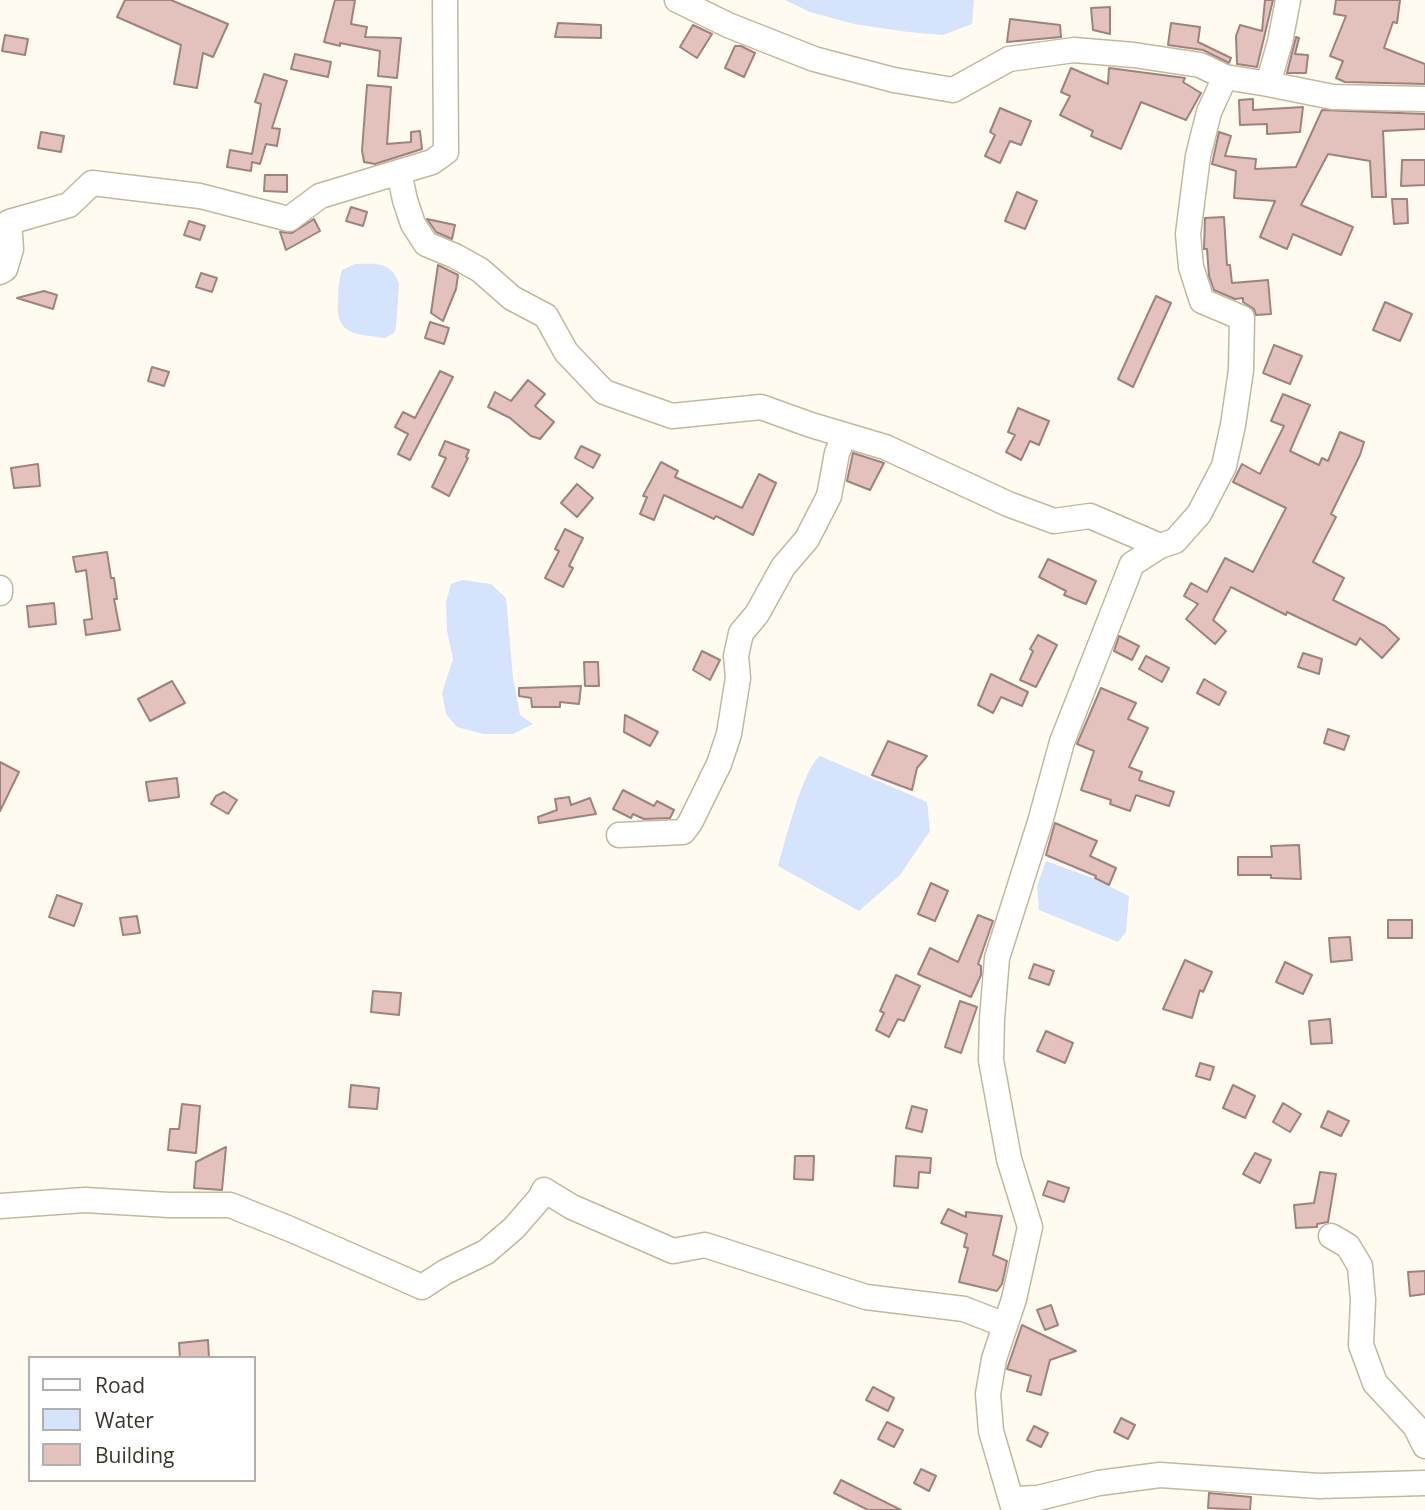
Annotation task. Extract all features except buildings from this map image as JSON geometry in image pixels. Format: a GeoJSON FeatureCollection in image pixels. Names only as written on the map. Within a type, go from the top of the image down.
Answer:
{"type":"FeatureCollection","features":[{"type":"Feature","properties":{"kind":"street"},"geometry":{"type":"LineString","coordinates":[[0,272],[5,270],[11,249],[9,222],[69,205],[92,183],[200,196],[289,219],[320,196],[432,162],[446,152],[445,0]]}},
{"type":"Feature","properties":{"kind":"street"},"geometry":{"type":"LineString","coordinates":[[677,0],[728,25],[814,59],[894,80],[953,90],[1009,59],[1074,50],[1134,54],[1200,65],[1225,77],[1333,97],[1425,99]]}},
{"type":"Feature","properties":{"kind":"street"},"geometry":{"type":"LineString","coordinates":[[1268,84],[1288,0]]}},
{"type":"Feature","properties":{"kind":"street"},"geometry":{"type":"LineString","coordinates":[[1225,77],[1209,112],[1198,156],[1188,234],[1191,267],[1202,301],[1241,318],[1241,370],[1224,466],[1199,514],[1175,541],[1160,546],[1132,564],[1062,742],[1040,822],[996,958],[991,1060],[1009,1159],[1030,1227],[1014,1300],[994,1359],[988,1394],[991,1431],[1012,1505],[1099,1483],[1160,1475],[1320,1486],[1425,1483]]}},
{"type":"Feature","properties":{"kind":"street"},"geometry":{"type":"LineString","coordinates":[[399,172],[413,224],[426,244],[480,270],[512,299],[546,316],[566,352],[604,392],[672,416],[761,407],[885,447],[1008,504],[1054,521],[1090,516],[1160,546]]}},
{"type":"Feature","properties":{"kind":"street"},"geometry":{"type":"LineString","coordinates":[[619,835],[682,832],[690,823],[719,764],[729,734],[737,678],[736,656],[741,633],[757,614],[783,567],[807,539],[829,496],[837,453],[845,435]]}},
{"type":"Feature","properties":{"kind":"street"},"geometry":{"type":"LineString","coordinates":[[0,1206],[85,1200],[169,1206],[230,1205],[422,1287],[445,1272],[486,1252],[514,1228],[544,1190],[572,1207],[673,1251],[705,1245],[866,1297],[964,1309],[1005,1325]]}},
{"type":"Feature","properties":{"kind":"street"},"geometry":{"type":"LineString","coordinates":[[1331,1236],[1349,1246],[1360,1266],[1363,1300],[1361,1345],[1375,1383],[1415,1426],[1425,1446]]}},
{"type":"Feature","properties":{"kind":"water"},"geometry":{"type":"Polygon","coordinates":[[[785,0],[974,0],[972,24],[943,35],[854,24],[810,12],[785,0]]]}},
{"type":"Feature","properties":{"kind":"water"},"geometry":{"type":"Polygon","coordinates":[[[355,264],[382,265],[392,271],[399,284],[396,328],[394,333],[385,338],[349,331],[340,320],[338,294],[342,270],[355,264]]]}},
{"type":"Feature","properties":{"kind":"water"},"geometry":{"type":"Polygon","coordinates":[[[462,580],[491,584],[506,598],[513,678],[520,715],[533,724],[513,734],[484,734],[457,727],[446,714],[442,693],[453,659],[447,631],[446,602],[451,584],[462,580]]]}},
{"type":"Feature","properties":{"kind":"water"},"geometry":{"type":"Polygon","coordinates":[[[820,756],[927,802],[930,831],[900,875],[859,911],[778,866],[801,790],[820,756]]]}},
{"type":"Feature","properties":{"kind":"water"},"geometry":{"type":"Polygon","coordinates":[[[1046,861],[1090,877],[1129,896],[1126,932],[1118,942],[1039,910],[1037,886],[1046,861]]]}}]}
